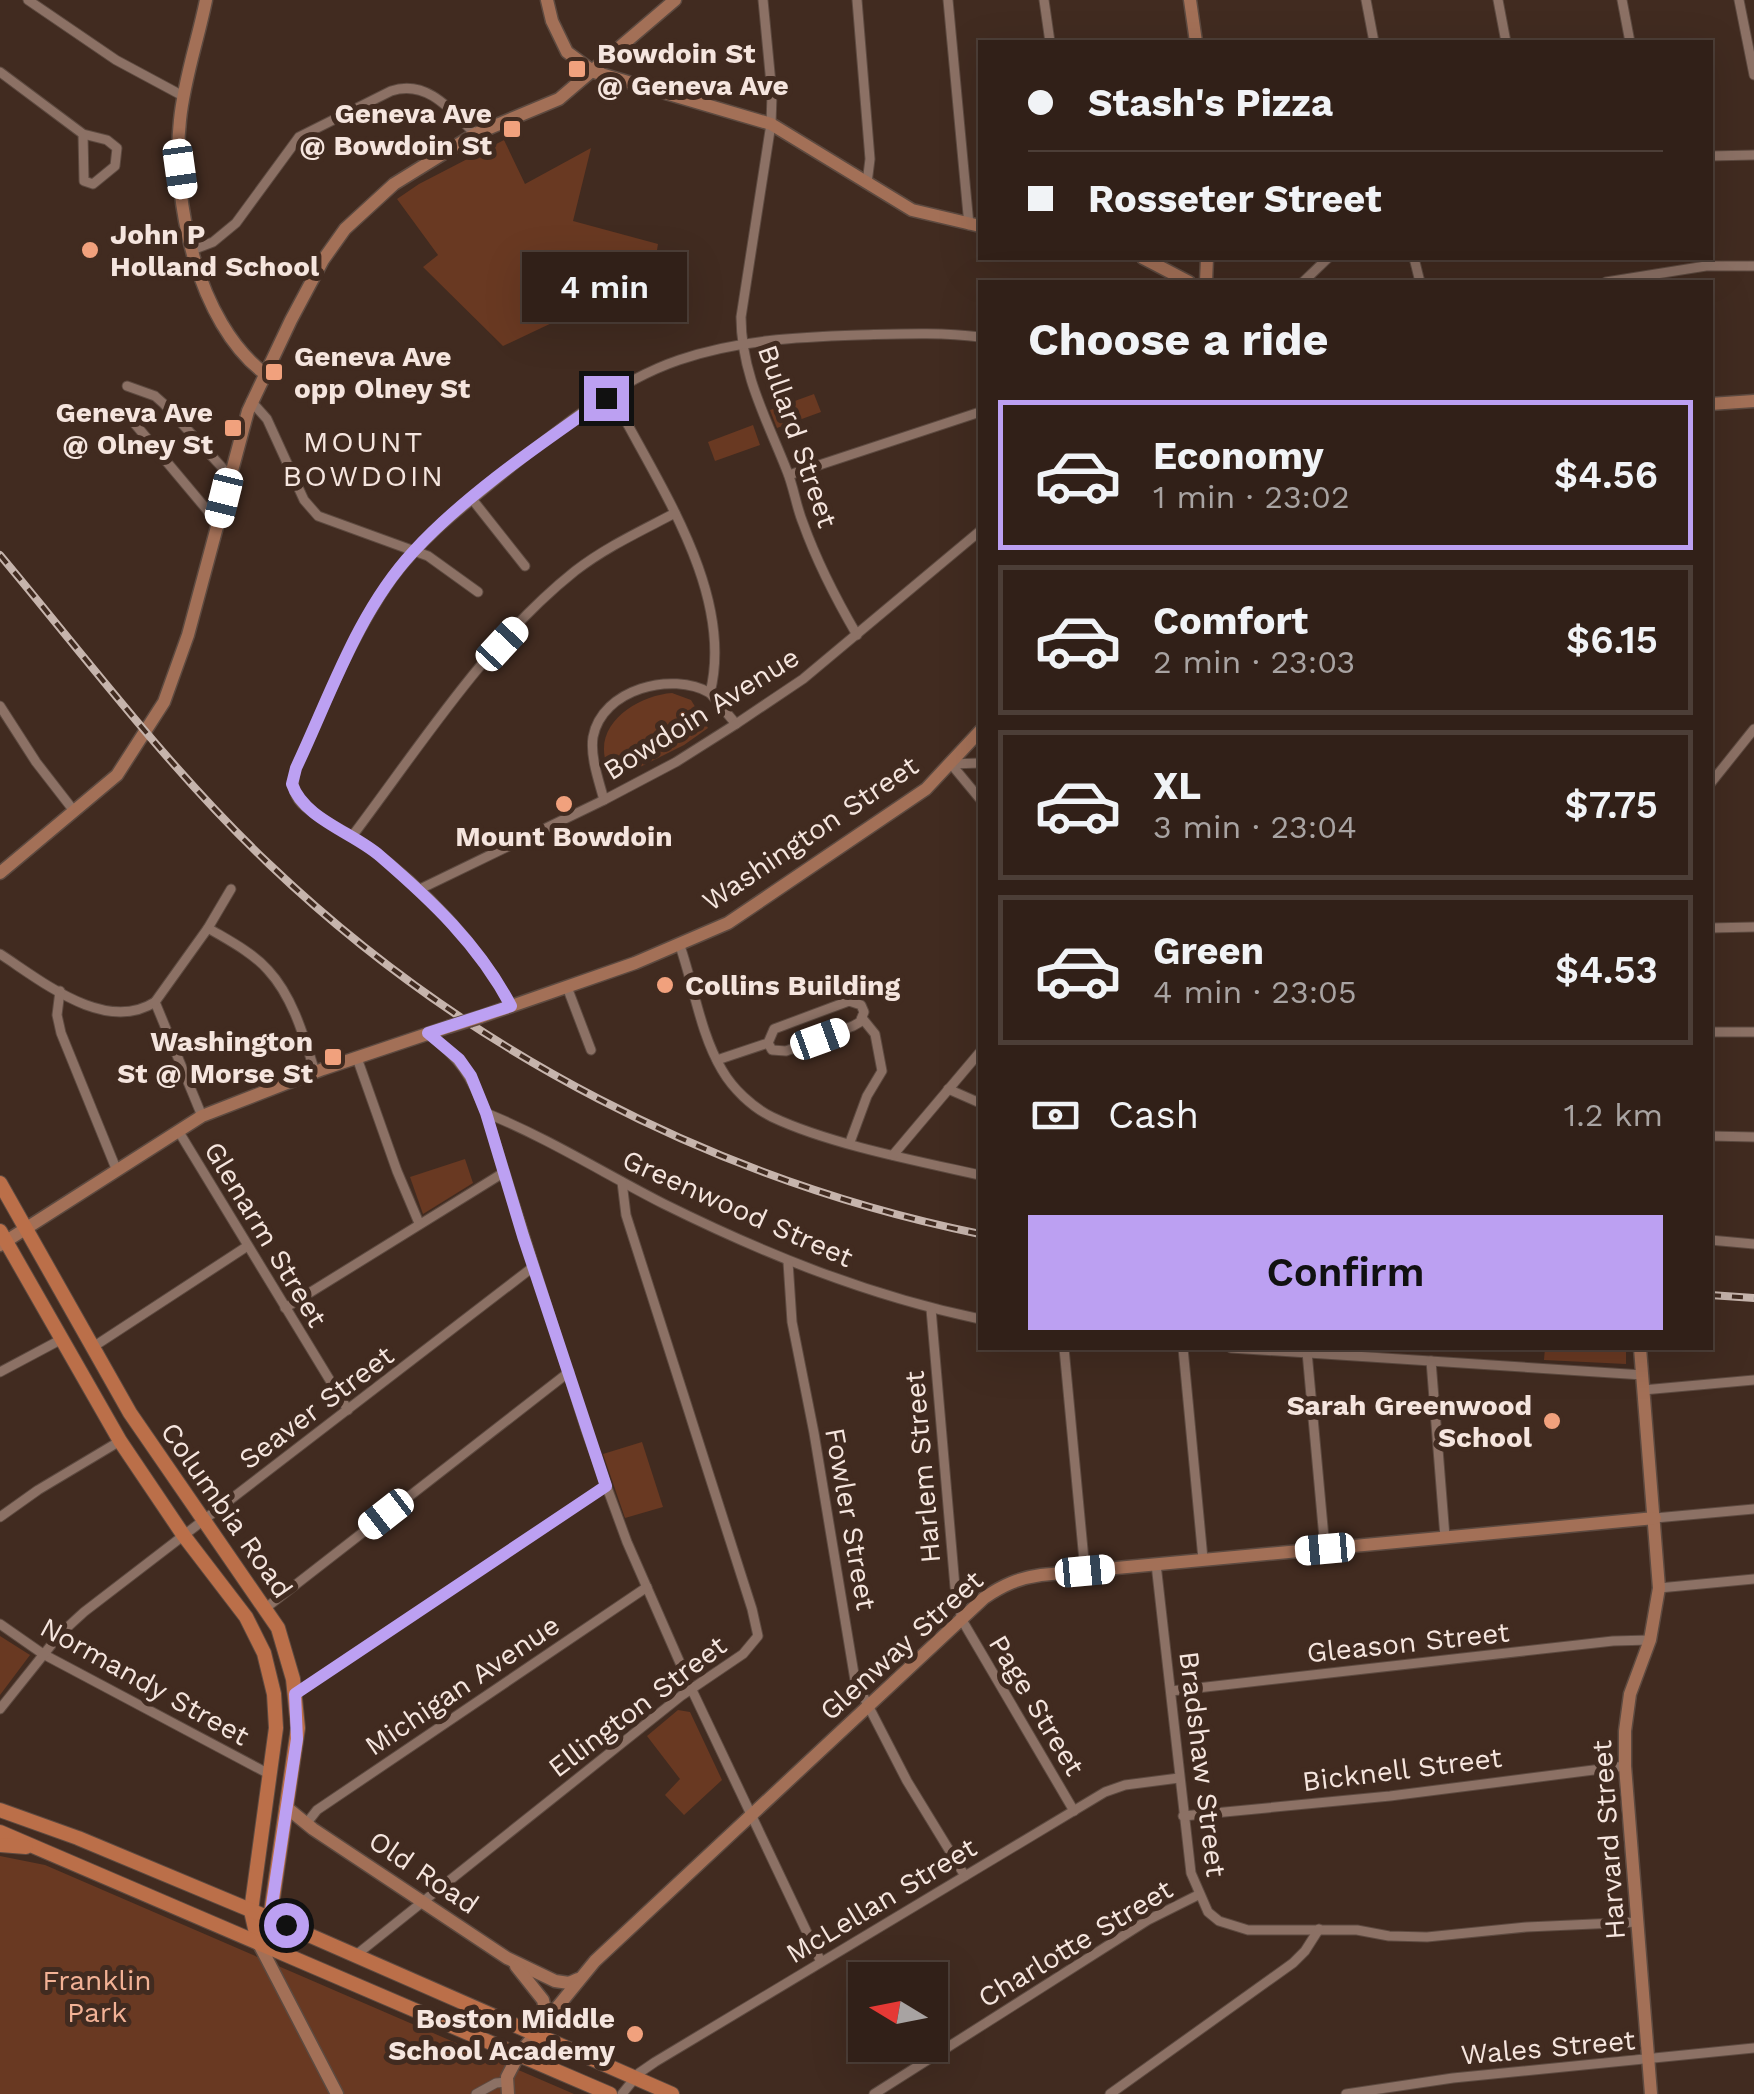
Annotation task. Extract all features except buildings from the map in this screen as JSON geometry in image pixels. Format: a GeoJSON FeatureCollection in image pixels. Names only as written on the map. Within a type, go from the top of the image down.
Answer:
{"type":"FeatureCollection","features":[{"type":"Feature","properties":{"kind":"main road"},"geometry":{"type":"LineString","coordinates":[[206,0],[183,96],[180,169],[192,250],[199,274],[227,330],[248,360],[264,374]]}},
{"type":"Feature","properties":{"kind":"main road"},"geometry":{"type":"LineString","coordinates":[[547,0],[567,52],[594,72],[771,124],[912,210],[975,226]]}},
{"type":"Feature","properties":{"kind":"main road"},"geometry":{"type":"LineString","coordinates":[[1190,0],[1196,40]]}},
{"type":"Feature","properties":{"kind":"main road"},"geometry":{"type":"LineString","coordinates":[[0,872],[106,786],[127,763],[168,693],[184,650],[252,401],[323,260],[345,229],[394,184],[475,134],[559,99],[669,2]]}},
{"type":"Feature","properties":{"kind":"main road"},"geometry":{"type":"LineString","coordinates":[[1147,260],[1185,280]]}},
{"type":"Feature","properties":{"kind":"main road"},"geometry":{"type":"LineString","coordinates":[[1713,404],[1754,402]]}},
{"type":"Feature","properties":{"kind":"main road","name":"Washington Street"},"geometry":{"type":"LineString","coordinates":[[2,1239],[24,1230],[202,1116],[314,1072],[680,946],[759,904],[905,805],[978,734]]}},
{"type":"Feature","properties":{"kind":"main road","name":"Columbia Road"},"geometry":{"type":"LineString","coordinates":[[0,1183],[148,1442],[278,1628],[295,1694],[297,1739],[270,1918],[258,1942]]}},
{"type":"Feature","properties":{"kind":"main road","name":"Columbia Road"},"geometry":{"type":"LineString","coordinates":[[2,1239],[120,1441],[246,1618],[264,1653],[276,1705],[271,1775],[251,1911],[258,1942]]}},
{"type":"Feature","properties":{"kind":"main road","name":"Harvard Street"},"geometry":{"type":"LineString","coordinates":[[1640,1350],[1659,1588],[1650,1640],[1630,1694],[1625,1766],[1651,2094]]}},
{"type":"Feature","properties":{"kind":"main road","name":"Glenway Street"},"geometry":{"type":"LineString","coordinates":[[508,2088],[519,2054],[580,1978],[984,1598],[1019,1578],[1655,1518]]}},
{"type":"Feature","properties":{"kind":"main road","name":"Old Road"},"geometry":{"type":"LineString","coordinates":[[286,1807],[507,1958],[559,1983],[580,1978]]}},
{"type":"Feature","properties":{"kind":"main road"},"geometry":{"type":"LineString","coordinates":[[0,1810],[270,1918],[672,2094]]}},
{"type":"Feature","properties":{"kind":"main road"},"geometry":{"type":"LineString","coordinates":[[0,1832],[610,2094]]}},
{"type":"Feature","properties":{"kind":"main road"},"geometry":{"type":"LineString","coordinates":[[0,1845],[56,1854]]}},
{"type":"Feature","properties":{"kind":"main road"},"geometry":{"type":"LineString","coordinates":[[258,1942],[337,2094]]}},
{"type":"Feature","properties":{"kind":"main road","name":"Old Road"},"geometry":{"type":"LineString","coordinates":[[507,1958],[543,2000],[546,2019]]}},
{"type":"Feature","properties":{"kind":"street"},"geometry":{"type":"LineString","coordinates":[[28,0],[116,60],[183,96]]}},
{"type":"Feature","properties":{"kind":"street","name":"Bullard Street"},"geometry":{"type":"LineString","coordinates":[[763,0],[771,124],[741,316],[741,343],[750,381],[789,476],[802,522],[832,592],[857,635]]}},
{"type":"Feature","properties":{"kind":"street"},"geometry":{"type":"LineString","coordinates":[[858,0],[870,159],[867,182]]}},
{"type":"Feature","properties":{"kind":"street"},"geometry":{"type":"LineString","coordinates":[[948,0],[975,226]]}},
{"type":"Feature","properties":{"kind":"street"},"geometry":{"type":"LineString","coordinates":[[1044,0],[1050,40]]}},
{"type":"Feature","properties":{"kind":"street"},"geometry":{"type":"LineString","coordinates":[[1366,0],[1374,40]]}},
{"type":"Feature","properties":{"kind":"street"},"geometry":{"type":"LineString","coordinates":[[1498,0],[1506,40]]}},
{"type":"Feature","properties":{"kind":"street"},"geometry":{"type":"LineString","coordinates":[[1622,0],[1630,40]]}},
{"type":"Feature","properties":{"kind":"street"},"geometry":{"type":"LineString","coordinates":[[1740,0],[1754,75]]}},
{"type":"Feature","properties":{"kind":"street"},"geometry":{"type":"LineString","coordinates":[[0,72],[83,134],[107,140],[117,148],[115,166],[93,184],[84,181],[82,172],[83,134]]}},
{"type":"Feature","properties":{"kind":"street"},"geometry":{"type":"LineString","coordinates":[[192,250],[213,242],[236,223],[299,137],[391,91],[405,86],[419,89],[449,107],[475,134]]}},
{"type":"Feature","properties":{"kind":"street"},"geometry":{"type":"LineString","coordinates":[[1713,156],[1754,155]]}},
{"type":"Feature","properties":{"kind":"street"},"geometry":{"type":"LineString","coordinates":[[1305,280],[1326,260]]}},
{"type":"Feature","properties":{"kind":"street"},"geometry":{"type":"LineString","coordinates":[[1674,260],[1676,270]]}},
{"type":"Feature","properties":{"kind":"street"},"geometry":{"type":"LineString","coordinates":[[1618,280],[1676,270],[1754,266]]}},
{"type":"Feature","properties":{"kind":"street"},"geometry":{"type":"LineString","coordinates":[[511,1006],[493,972],[471,943],[418,890],[353,835],[303,804],[293,786],[296,768],[372,610],[413,552],[472,499],[614,393],[678,360],[741,343],[922,333],[978,336]]}},
{"type":"Feature","properties":{"kind":"street"},"geometry":{"type":"LineString","coordinates":[[127,386],[155,396],[230,475]]}},
{"type":"Feature","properties":{"kind":"street"},"geometry":{"type":"LineString","coordinates":[[614,393],[693,550],[711,624],[716,672],[710,693]]}},
{"type":"Feature","properties":{"kind":"street"},"geometry":{"type":"LineString","coordinates":[[252,401],[267,420],[310,510],[334,523],[428,556],[478,592]]}},
{"type":"Feature","properties":{"kind":"street"},"geometry":{"type":"LineString","coordinates":[[789,476],[978,413]]}},
{"type":"Feature","properties":{"kind":"street"},"geometry":{"type":"LineString","coordinates":[[136,424],[218,523]]}},
{"type":"Feature","properties":{"kind":"street"},"geometry":{"type":"LineString","coordinates":[[472,499],[525,566]]}},
{"type":"Feature","properties":{"kind":"street"},"geometry":{"type":"LineString","coordinates":[[353,835],[440,720],[531,612],[604,550],[675,513]]}},
{"type":"Feature","properties":{"kind":"street","name":"Bowdoin Avenue"},"geometry":{"type":"LineString","coordinates":[[418,890],[604,800],[736,724],[803,679],[978,533]]}},
{"type":"Feature","properties":{"kind":"street"},"geometry":{"type":"LineString","coordinates":[[604,800],[592,745],[602,716],[618,702],[664,682],[685,683],[710,693],[736,724]]}},
{"type":"Feature","properties":{"kind":"street"},"geometry":{"type":"LineString","coordinates":[[0,706],[74,812]]}},
{"type":"Feature","properties":{"kind":"street"},"geometry":{"type":"LineString","coordinates":[[1713,780],[1754,729]]}},
{"type":"Feature","properties":{"kind":"street"},"geometry":{"type":"LineString","coordinates":[[951,764],[978,763]]}},
{"type":"Feature","properties":{"kind":"street"},"geometry":{"type":"LineString","coordinates":[[951,764],[978,797]]}},
{"type":"Feature","properties":{"kind":"street"},"geometry":{"type":"LineString","coordinates":[[0,954],[60,991],[108,1012],[128,1013],[155,1002],[231,889]]}},
{"type":"Feature","properties":{"kind":"street"},"geometry":{"type":"LineString","coordinates":[[1713,928],[1754,927]]}},
{"type":"Feature","properties":{"kind":"street"},"geometry":{"type":"LineString","coordinates":[[208,928],[266,968],[280,987],[293,1009],[314,1072]]}},
{"type":"Feature","properties":{"kind":"street"},"geometry":{"type":"LineString","coordinates":[[680,946],[717,1060],[737,1090],[752,1104],[772,1117],[850,1142],[978,1175]]}},
{"type":"Feature","properties":{"kind":"street"},"geometry":{"type":"LineString","coordinates":[[567,987],[591,1050]]}},
{"type":"Feature","properties":{"kind":"street"},"geometry":{"type":"LineString","coordinates":[[60,991],[56,1015],[60,1033],[118,1171]]}},
{"type":"Feature","properties":{"kind":"street"},"geometry":{"type":"LineString","coordinates":[[850,1142],[866,1096],[882,1071],[875,1034],[862,1018],[860,1005],[849,1000],[774,1029],[768,1043],[772,1050],[786,1051],[853,1026],[862,1018]]}},
{"type":"Feature","properties":{"kind":"street"},"geometry":{"type":"LineString","coordinates":[[155,1002],[202,1116]]}},
{"type":"Feature","properties":{"kind":"street"},"geometry":{"type":"LineString","coordinates":[[1713,1032],[1754,1032]]}},
{"type":"Feature","properties":{"kind":"street"},"geometry":{"type":"LineString","coordinates":[[428,1033],[459,1059],[471,1076],[606,1486],[691,1688],[820,1962]]}},
{"type":"Feature","properties":{"kind":"street"},"geometry":{"type":"LineString","coordinates":[[717,1060],[768,1043]]}},
{"type":"Feature","properties":{"kind":"street"},"geometry":{"type":"LineString","coordinates":[[894,1155],[978,1054]]}},
{"type":"Feature","properties":{"kind":"street"},"geometry":{"type":"LineString","coordinates":[[357,1058],[420,1223]]}},
{"type":"Feature","properties":{"kind":"street"},"geometry":{"type":"LineString","coordinates":[[948,1088],[978,1102]]}},
{"type":"Feature","properties":{"kind":"street","name":"Greenwood Street"},"geometry":{"type":"LineString","coordinates":[[486,1113],[788,1262],[932,1309],[978,1319]]}},
{"type":"Feature","properties":{"kind":"street","name":"Glenarm Street"},"geometry":{"type":"LineString","coordinates":[[178,1132],[348,1410]]}},
{"type":"Feature","properties":{"kind":"street"},"geometry":{"type":"LineString","coordinates":[[1713,1136],[1754,1137]]}},
{"type":"Feature","properties":{"kind":"street"},"geometry":{"type":"LineString","coordinates":[[284,1308],[503,1173]]}},
{"type":"Feature","properties":{"kind":"street","name":"Ellington Street"},"geometry":{"type":"LineString","coordinates":[[356,1955],[691,1688],[754,1644],[758,1636],[626,1214],[622,1182]]}},
{"type":"Feature","properties":{"kind":"street"},"geometry":{"type":"LineString","coordinates":[[1713,1240],[1754,1244]]}},
{"type":"Feature","properties":{"kind":"street"},"geometry":{"type":"LineString","coordinates":[[92,1347],[246,1246]]}},
{"type":"Feature","properties":{"kind":"street","name":"Fowler Street"},"geometry":{"type":"LineString","coordinates":[[788,1262],[792,1322],[855,1680],[907,1781],[965,1876]]}},
{"type":"Feature","properties":{"kind":"street","name":"Seaver Street"},"geometry":{"type":"LineString","coordinates":[[0,1709],[43,1654],[84,1612],[533,1267]]}},
{"type":"Feature","properties":{"kind":"street","name":"Harlem Street"},"geometry":{"type":"LineString","coordinates":[[932,1309],[955,1587],[962,1620]]}},
{"type":"Feature","properties":{"kind":"street"},"geometry":{"type":"LineString","coordinates":[[0,1372],[62,1339]]}},
{"type":"Feature","properties":{"kind":"street"},"geometry":{"type":"LineString","coordinates":[[1064,1350],[1085,1571]]}},
{"type":"Feature","properties":{"kind":"street"},"geometry":{"type":"LineString","coordinates":[[1184,1350],[1203,1559]]}},
{"type":"Feature","properties":{"kind":"street"},"geometry":{"type":"LineString","coordinates":[[1269,1350],[1643,1375]]}},
{"type":"Feature","properties":{"kind":"street"},"geometry":{"type":"LineString","coordinates":[[1307,1352],[1325,1549]]}},
{"type":"Feature","properties":{"kind":"street"},"geometry":{"type":"LineString","coordinates":[[1432,1361],[1446,1537]]}},
{"type":"Feature","properties":{"kind":"street"},"geometry":{"type":"LineString","coordinates":[[267,1608],[569,1372]]}},
{"type":"Feature","properties":{"kind":"street"},"geometry":{"type":"LineString","coordinates":[[1644,1390],[1754,1380]]}},
{"type":"Feature","properties":{"kind":"street"},"geometry":{"type":"LineString","coordinates":[[0,1517],[120,1441]]}},
{"type":"Feature","properties":{"kind":"street"},"geometry":{"type":"LineString","coordinates":[[295,1694],[606,1486]]}},
{"type":"Feature","properties":{"kind":"street"},"geometry":{"type":"LineString","coordinates":[[1655,1518],[1754,1509]]}},
{"type":"Feature","properties":{"kind":"street","name":"Bradshaw Street"},"geometry":{"type":"LineString","coordinates":[[1156,1564],[1191,1873],[1208,1912],[1234,1928],[1319,1929],[1417,1937],[1638,1922]]}},
{"type":"Feature","properties":{"kind":"street"},"geometry":{"type":"LineString","coordinates":[[1659,1588],[1754,1579]]}},
{"type":"Feature","properties":{"kind":"street","name":"Michigan Avenue"},"geometry":{"type":"LineString","coordinates":[[310,1826],[318,1810],[647,1588]]}},
{"type":"Feature","properties":{"kind":"street","name":"Page Street"},"geometry":{"type":"LineString","coordinates":[[962,1620],[1074,1811]]}},
{"type":"Feature","properties":{"kind":"street","name":"Normandy Street"},"geometry":{"type":"LineString","coordinates":[[0,1624],[43,1654],[271,1775]]}},
{"type":"Feature","properties":{"kind":"street","name":"Gleason Street"},"geometry":{"type":"LineString","coordinates":[[1171,1691],[1612,1641],[1650,1640]]}},
{"type":"Feature","properties":{"kind":"street","name":"Bicknell Street"},"geometry":{"type":"LineString","coordinates":[[1183,1816],[1390,1796],[1625,1766]]}},
{"type":"Feature","properties":{"kind":"street","name":"McLellan Street"},"geometry":{"type":"LineString","coordinates":[[622,2094],[655,2062],[1115,1787],[1179,1778]]}},
{"type":"Feature","properties":{"kind":"street","name":"Charlotte Street"},"geometry":{"type":"LineString","coordinates":[[874,2094],[1148,1920],[1198,1895]]}},
{"type":"Feature","properties":{"kind":"street"},"geometry":{"type":"LineString","coordinates":[[1110,2094],[1293,1963],[1306,1952],[1319,1929]]}},
{"type":"Feature","properties":{"kind":"street","name":"Wales Street"},"geometry":{"type":"LineString","coordinates":[[1346,2094],[1453,2078],[1754,2048]]}},
{"type":"Feature","properties":{"kind":"street"},"geometry":{"type":"LineString","coordinates":[[476,2094],[496,2083],[508,2088]]}},
{"type":"Feature","properties":{"kind":"green space"},"geometry":{"type":"Polygon","coordinates":[[[504,140],[525,184],[591,148],[573,221],[658,244],[653,275],[503,346],[423,267],[438,255],[397,199],[504,140]]]}},
{"type":"Feature","properties":{"kind":"green space"},"geometry":{"type":"Polygon","coordinates":[[[814,394],[821,412],[777,428],[770,410],[814,394]]]}},
{"type":"Feature","properties":{"kind":"green space"},"geometry":{"type":"Polygon","coordinates":[[[753,425],[760,445],[715,461],[708,442],[753,425]]]}},
{"type":"Feature","properties":{"kind":"green space"},"geometry":{"type":"Polygon","coordinates":[[[672,693],[691,700],[708,728],[684,745],[612,781],[604,750],[610,727],[637,703],[672,693]]]}},
{"type":"Feature","properties":{"kind":"green space"},"geometry":{"type":"Polygon","coordinates":[[[465,1159],[473,1183],[423,1214],[410,1177],[465,1159]]]}},
{"type":"Feature","properties":{"kind":"green space"},"geometry":{"type":"Polygon","coordinates":[[[1545,1350],[1626,1350],[1626,1364],[1544,1360],[1545,1350]]]}},
{"type":"Feature","properties":{"kind":"green space"},"geometry":{"type":"Polygon","coordinates":[[[642,1442],[663,1507],[625,1518],[603,1454],[642,1442]]]}},
{"type":"Feature","properties":{"kind":"green space"},"geometry":{"type":"Polygon","coordinates":[[[0,1636],[30,1655],[0,1695],[0,1636]]]}},
{"type":"Feature","properties":{"kind":"green space"},"geometry":{"type":"Polygon","coordinates":[[[678,1710],[690,1712],[722,1780],[684,1815],[665,1795],[680,1779],[647,1736],[678,1710]]]}},
{"type":"Feature","properties":{"kind":"green space","name":"Franklin Park"},"geometry":{"type":"Polygon","coordinates":[[[0,1856],[45,1865],[574,2094],[0,2094],[0,1856]]]}},
{"type":"Feature","properties":{"kind":"railway"},"geometry":{"type":"LineString","coordinates":[[0,555],[197,791],[269,864],[345,931],[426,993],[510,1049],[599,1099],[690,1143],[785,1180],[881,1210],[978,1234]]}},
{"type":"Feature","properties":{"kind":"railway"},"geometry":{"type":"LineString","coordinates":[[1713,1295],[1754,1298]]}},
{"type":"Feature","properties":{"kind":"place","name":"Bowdoin St @ Geneva Ave"},"geometry":{"type":"Point","coordinates":[577,69]}},
{"type":"Feature","properties":{"kind":"place","name":"Geneva Ave @ Bowdoin St"},"geometry":{"type":"Point","coordinates":[512,129]}},
{"type":"Feature","properties":{"kind":"place","name":"John P Holland School"},"geometry":{"type":"Point","coordinates":[90,250]}},
{"type":"Feature","properties":{"kind":"place","name":"Geneva Ave opp Olney St"},"geometry":{"type":"Point","coordinates":[274,372]}},
{"type":"Feature","properties":{"kind":"place","name":"Geneva Ave @ Olney St"},"geometry":{"type":"Point","coordinates":[233,428]}},
{"type":"Feature","properties":{"kind":"place","name":"Mount Bowdoin"},"geometry":{"type":"Point","coordinates":[564,804]}},
{"type":"Feature","properties":{"kind":"place","name":"Collins Building"},"geometry":{"type":"Point","coordinates":[665,985]}},
{"type":"Feature","properties":{"kind":"place","name":"Washington St @ Morse St"},"geometry":{"type":"Point","coordinates":[333,1057]}},
{"type":"Feature","properties":{"kind":"place","name":"Sarah Greenwood School"},"geometry":{"type":"Point","coordinates":[1552,1421]}},
{"type":"Feature","properties":{"kind":"place","name":"Boston Middle School Academy"},"geometry":{"type":"Point","coordinates":[635,2034]}},
{"type":"Feature","properties":{"kind":"district","name":"MOUNT BOWDOIN"},"geometry":{"type":"Point","coordinates":[364,459]}},
{"type":"Feature","properties":{"kind":"route"},"geometry":{"type":"LineString","coordinates":[[286,1925],[270,1918],[297,1739],[295,1694],[606,1486],[486,1113],[471,1076],[459,1059],[428,1033],[511,1006],[493,972],[471,943],[376,852],[303,804],[292,784],[348,655],[372,610],[413,552],[534,449],[606,398]]}}]}
